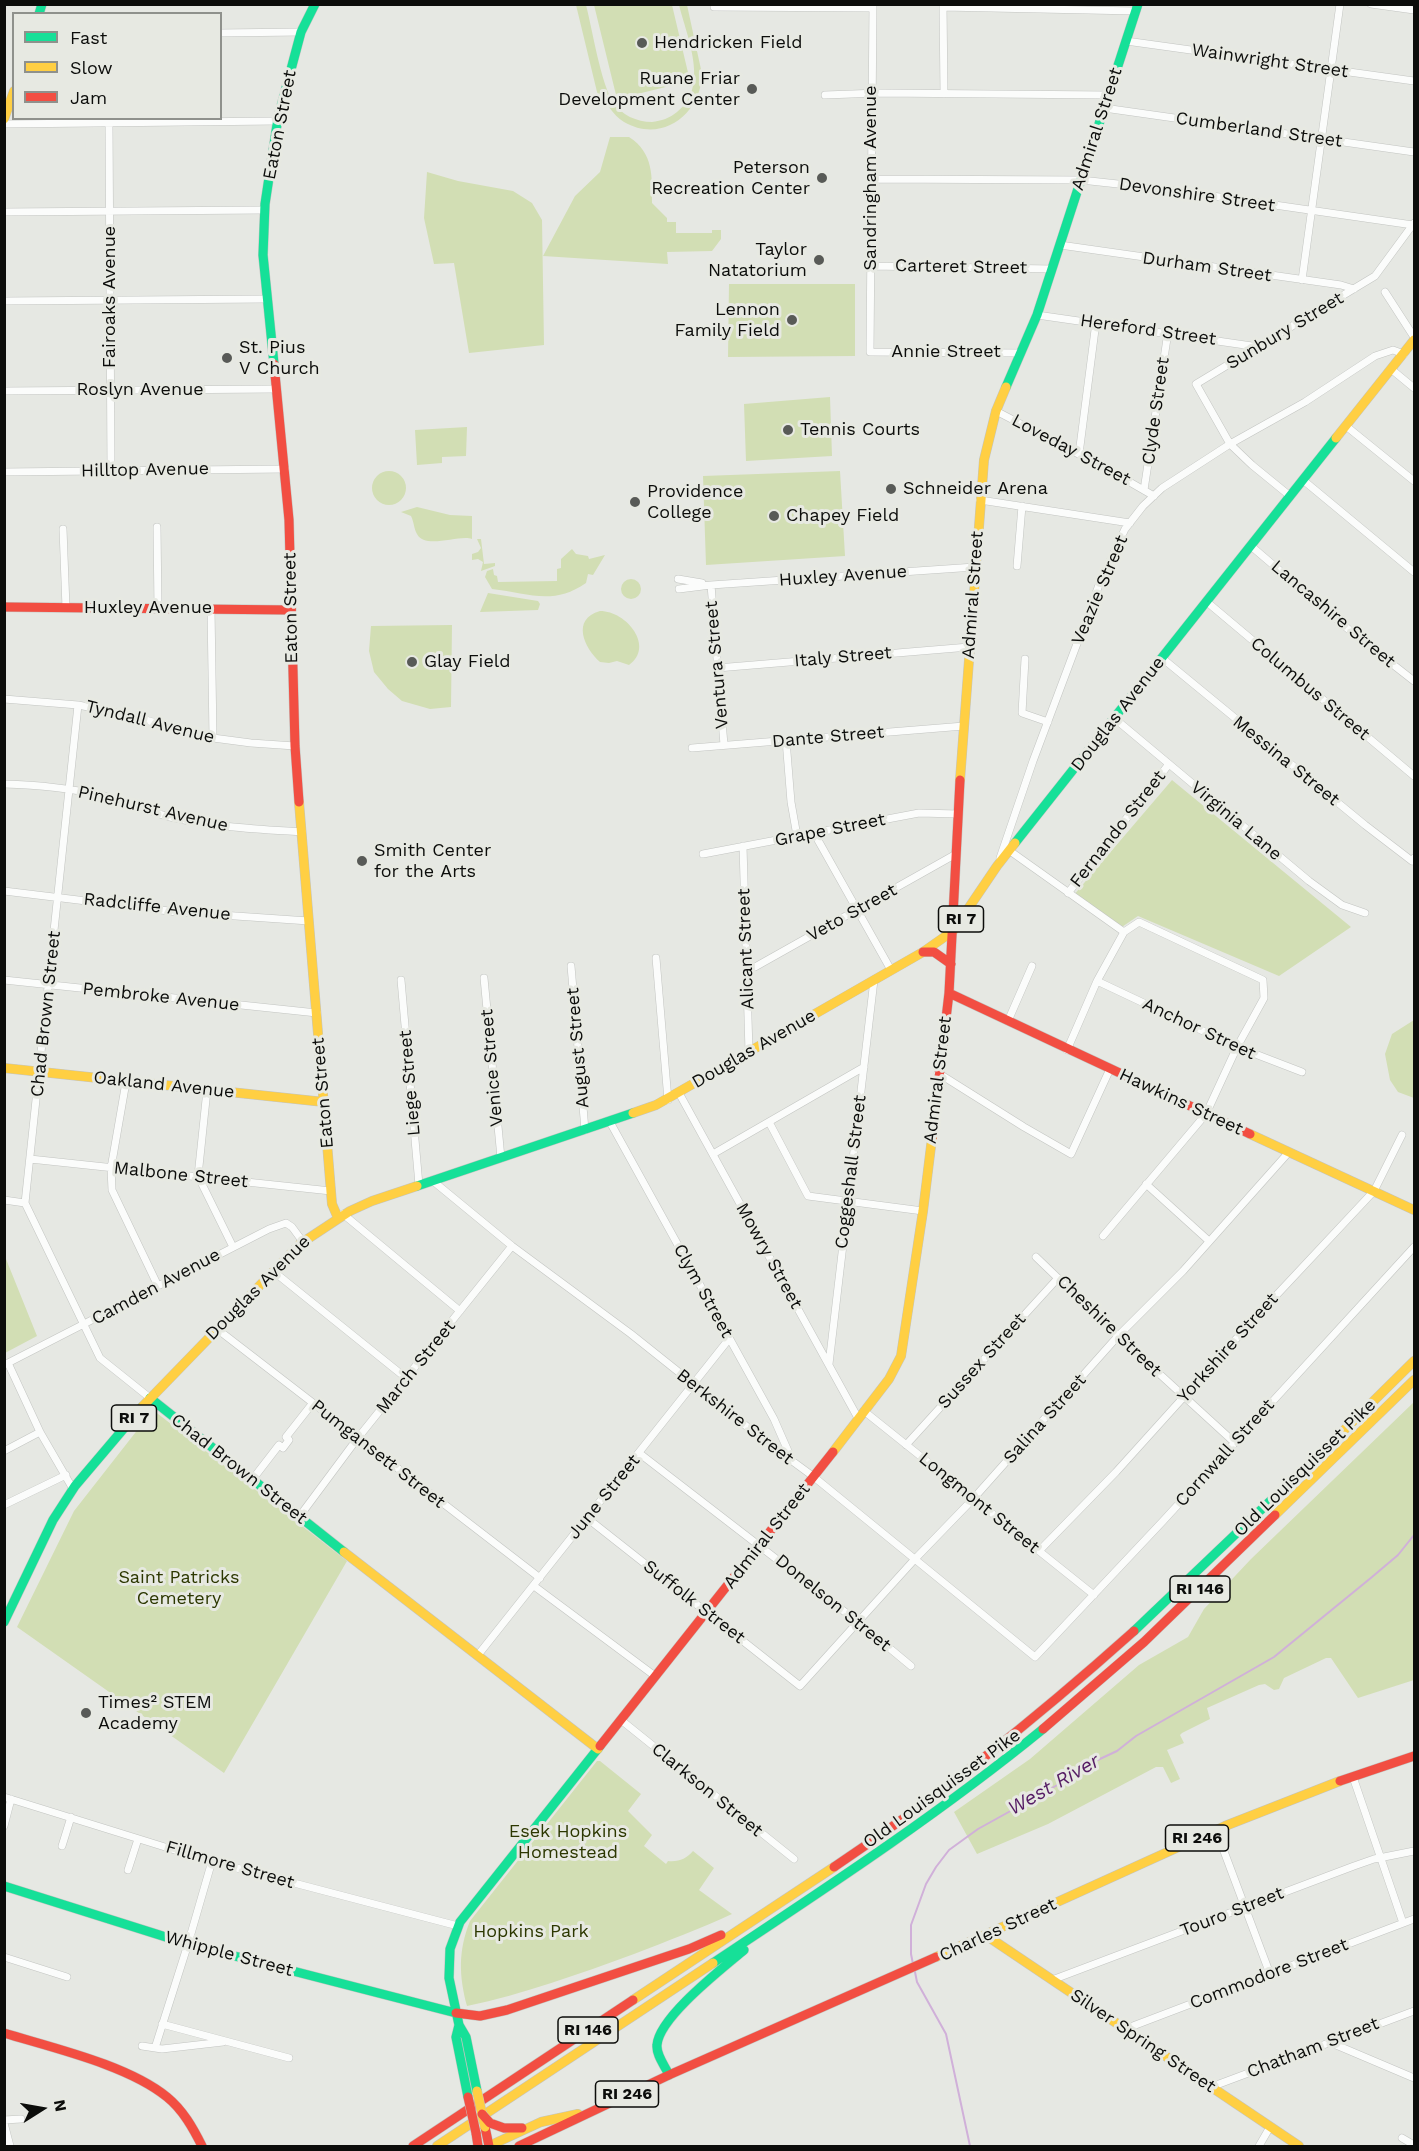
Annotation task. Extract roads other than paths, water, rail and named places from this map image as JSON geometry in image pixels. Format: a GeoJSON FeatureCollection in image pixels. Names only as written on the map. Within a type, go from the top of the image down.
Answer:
{"type":"FeatureCollection","features":[{"type":"Feature","properties":{"kind":"main road","name":"Eaton Street"},"geometry":{"type":"LineString","coordinates":[[315,4],[301,32],[277,121],[265,210],[263,255],[290,520],[295,746],[316,1013],[333,1209],[341,1216]]}},
{"type":"Feature","properties":{"kind":"main road","name":"Admiral Street"},"geometry":{"type":"LineString","coordinates":[[488,2125],[482,2114],[466,2037],[459,2025],[450,1984],[448,1963],[452,1939],[458,1926],[813,1477],[889,1379],[901,1356],[923,1211],[949,993],[958,814],[984,460],[996,411],[1037,315],[1137,8]]}},
{"type":"Feature","properties":{"kind":"main road"},"geometry":{"type":"LineString","coordinates":[[4,119],[12,97]]}},
{"type":"Feature","properties":{"kind":"main road","name":"Douglas Avenue"},"geometry":{"type":"LineString","coordinates":[[4,1622],[53,1520],[73,1489],[150,1398],[303,1242],[341,1216],[372,1201],[646,1110],[668,1100],[923,952],[952,931],[997,866],[1414,339]]}},
{"type":"Feature","properties":{"kind":"main road","name":"Huxley Avenue"},"geometry":{"type":"LineString","coordinates":[[4,607],[291,610]]}},
{"type":"Feature","properties":{"kind":"main road"},"geometry":{"type":"LineString","coordinates":[[923,952],[934,952],[951,964]]}},
{"type":"Feature","properties":{"kind":"main road","name":"Hawkins Street"},"geometry":{"type":"LineString","coordinates":[[949,993],[1414,1210]]}},
{"type":"Feature","properties":{"kind":"main road","name":"Oakland Avenue"},"geometry":{"type":"LineString","coordinates":[[4,1068],[324,1102]]}},
{"type":"Feature","properties":{"kind":"main road","name":"Old Louisquisset Pike"},"geometry":{"type":"LineString","coordinates":[[413,2146],[923,1806],[1055,1703],[1159,1609],[1414,1361]]}},
{"type":"Feature","properties":{"kind":"main road","name":"Old Louisquisset Pike"},"geometry":{"type":"LineString","coordinates":[[437,2146],[926,1820],[1059,1716],[1171,1617],[1414,1380]]}},
{"type":"Feature","properties":{"kind":"main road","name":"Chad Brown Street"},"geometry":{"type":"LineString","coordinates":[[150,1398],[598,1749]]}},
{"type":"Feature","properties":{"kind":"main road","name":"Charles Street"},"geometry":{"type":"LineString","coordinates":[[519,2146],[669,2075],[773,2032],[1216,1830],[1270,1807],[1414,1756]]}},
{"type":"Feature","properties":{"kind":"main road","name":"Whipple Street"},"geometry":{"type":"LineString","coordinates":[[4,1886],[188,1944],[456,2013],[476,2016],[507,2010],[694,1946],[762,1914]]}},
{"type":"Feature","properties":{"kind":"main road"},"geometry":{"type":"LineString","coordinates":[[669,2075],[657,2045],[664,2026],[679,2009],[776,1921]]}},
{"type":"Feature","properties":{"kind":"main road","name":"Silver Spring Street"},"geometry":{"type":"LineString","coordinates":[[987,1936],[1299,2146]]}},
{"type":"Feature","properties":{"kind":"main road","name":"Admiral Street"},"geometry":{"type":"LineString","coordinates":[[459,2025],[456,2037],[478,2146]]}},
{"type":"Feature","properties":{"kind":"main road"},"geometry":{"type":"LineString","coordinates":[[4,2033],[120,2070],[146,2081],[164,2093],[179,2109],[192,2126],[202,2146]]}},
{"type":"Feature","properties":{"kind":"main road","name":"Charles Street"},"geometry":{"type":"LineString","coordinates":[[489,2146],[557,2117],[585,2114]]}},
{"type":"Feature","properties":{"kind":"main road"},"geometry":{"type":"LineString","coordinates":[[489,2146],[488,2125],[510,2128],[534,2125]]}},
{"type":"Feature","properties":{"kind":"street"},"geometry":{"type":"LineString","coordinates":[[1302,280],[1340,4]]}},
{"type":"Feature","properties":{"kind":"street"},"geometry":{"type":"LineString","coordinates":[[1371,4],[1414,10]]}},
{"type":"Feature","properties":{"kind":"street"},"geometry":{"type":"LineString","coordinates":[[714,6],[873,6]]}},
{"type":"Feature","properties":{"kind":"street","name":"Sandringham Avenue"},"geometry":{"type":"LineString","coordinates":[[870,352],[873,6]]}},
{"type":"Feature","properties":{"kind":"street"},"geometry":{"type":"LineString","coordinates":[[944,94],[943,6],[1137,8]]}},
{"type":"Feature","properties":{"kind":"street"},"geometry":{"type":"LineString","coordinates":[[222,33],[301,32]]}},
{"type":"Feature","properties":{"kind":"street","name":"Wainwright Street"},"geometry":{"type":"LineString","coordinates":[[1126,41],[1414,81]]}},
{"type":"Feature","properties":{"kind":"street"},"geometry":{"type":"LineString","coordinates":[[825,95],[1108,95]]}},
{"type":"Feature","properties":{"kind":"street","name":"Cumberland Street"},"geometry":{"type":"LineString","coordinates":[[1104,108],[1414,152]]}},
{"type":"Feature","properties":{"kind":"street"},"geometry":{"type":"LineString","coordinates":[[4,124],[277,121]]}},
{"type":"Feature","properties":{"kind":"street","name":"Fairoaks Avenue"},"geometry":{"type":"LineString","coordinates":[[108,123],[111,471]]}},
{"type":"Feature","properties":{"kind":"street","name":"Devonshire Street"},"geometry":{"type":"LineString","coordinates":[[871,179],[1081,180],[1187,192],[1414,224]]}},
{"type":"Feature","properties":{"kind":"street"},"geometry":{"type":"LineString","coordinates":[[4,212],[265,210]]}},
{"type":"Feature","properties":{"kind":"street","name":"Sunbury Street"},"geometry":{"type":"LineString","coordinates":[[1230,444],[1196,384],[1375,276],[1414,224]]}},
{"type":"Feature","properties":{"kind":"street","name":"Durham Street"},"geometry":{"type":"LineString","coordinates":[[1060,245],[1341,285],[1354,289]]}},
{"type":"Feature","properties":{"kind":"street","name":"Carteret Street"},"geometry":{"type":"LineString","coordinates":[[871,266],[1052,269]]}},
{"type":"Feature","properties":{"kind":"street"},"geometry":{"type":"LineString","coordinates":[[1385,291],[1414,339]]}},
{"type":"Feature","properties":{"kind":"street"},"geometry":{"type":"LineString","coordinates":[[4,301],[267,299]]}},
{"type":"Feature","properties":{"kind":"street","name":"Hereford Street"},"geometry":{"type":"LineString","coordinates":[[1037,315],[1168,332],[1259,347]]}},
{"type":"Feature","properties":{"kind":"street"},"geometry":{"type":"LineString","coordinates":[[1078,454],[1096,322]]}},
{"type":"Feature","properties":{"kind":"street","name":"Clyde Street"},"geometry":{"type":"LineString","coordinates":[[1144,490],[1168,332]]}},
{"type":"Feature","properties":{"kind":"street","name":"Veazie Street"},"geometry":{"type":"LineString","coordinates":[[997,866],[1099,585],[1130,523],[1162,488],[1230,444],[1305,402],[1375,356],[1394,350],[1404,354]]}},
{"type":"Feature","properties":{"kind":"street","name":"Annie Street"},"geometry":{"type":"LineString","coordinates":[[870,352],[1021,353]]}},
{"type":"Feature","properties":{"kind":"street"},"geometry":{"type":"LineString","coordinates":[[1391,369],[1414,388]]}},
{"type":"Feature","properties":{"kind":"street","name":"Roslyn Avenue"},"geometry":{"type":"LineString","coordinates":[[4,391],[276,388]]}},
{"type":"Feature","properties":{"kind":"street","name":"Loveday Street"},"geometry":{"type":"LineString","coordinates":[[996,411],[1154,496]]}},
{"type":"Feature","properties":{"kind":"street"},"geometry":{"type":"LineString","coordinates":[[1346,426],[1414,482]]}},
{"type":"Feature","properties":{"kind":"street"},"geometry":{"type":"LineString","coordinates":[[1230,444],[1290,496]]}},
{"type":"Feature","properties":{"kind":"street","name":"Hilltop Avenue"},"geometry":{"type":"LineString","coordinates":[[4,472],[285,469]]}},
{"type":"Feature","properties":{"kind":"street"},"geometry":{"type":"LineString","coordinates":[[1303,480],[1414,572]]}},
{"type":"Feature","properties":{"kind":"street"},"geometry":{"type":"LineString","coordinates":[[980,500],[1130,523]]}},
{"type":"Feature","properties":{"kind":"street"},"geometry":{"type":"LineString","coordinates":[[1017,566],[1022,506]]}},
{"type":"Feature","properties":{"kind":"street"},"geometry":{"type":"LineString","coordinates":[[157,526],[158,609]]}},
{"type":"Feature","properties":{"kind":"street"},"geometry":{"type":"LineString","coordinates":[[63,529],[66,608]]}},
{"type":"Feature","properties":{"kind":"street","name":"Lancashire Street"},"geometry":{"type":"LineString","coordinates":[[1251,546],[1354,634],[1414,681]]}},
{"type":"Feature","properties":{"kind":"street","name":"Huxley Avenue"},"geometry":{"type":"LineString","coordinates":[[679,589],[975,567]]}},
{"type":"Feature","properties":{"kind":"street","name":"Huxley Avenue"},"geometry":{"type":"LineString","coordinates":[[678,579],[711,585]]}},
{"type":"Feature","properties":{"kind":"street","name":"Ventura Street"},"geometry":{"type":"LineString","coordinates":[[711,585],[724,745]]}},
{"type":"Feature","properties":{"kind":"street","name":"Columbus Street"},"geometry":{"type":"LineString","coordinates":[[1207,602],[1414,776]]}},
{"type":"Feature","properties":{"kind":"street"},"geometry":{"type":"LineString","coordinates":[[211,609],[213,738]]}},
{"type":"Feature","properties":{"kind":"street","name":"Italy Street"},"geometry":{"type":"LineString","coordinates":[[717,668],[969,647]]}},
{"type":"Feature","properties":{"kind":"street","name":"Messina Street"},"geometry":{"type":"LineString","coordinates":[[1162,658],[1365,825],[1413,860]]}},
{"type":"Feature","properties":{"kind":"street"},"geometry":{"type":"LineString","coordinates":[[1025,659],[1022,713],[1048,722]]}},
{"type":"Feature","properties":{"kind":"street","name":"Tyndall Avenue"},"geometry":{"type":"LineString","coordinates":[[4,699],[78,705],[119,713],[213,738],[295,746]]}},
{"type":"Feature","properties":{"kind":"street","name":"Chad Brown Street"},"geometry":{"type":"LineString","coordinates":[[78,705],[25,1203],[100,1358],[150,1398]]}},
{"type":"Feature","properties":{"kind":"street","name":"Virginia Lane"},"geometry":{"type":"LineString","coordinates":[[1114,718],[1309,880],[1342,905],[1365,913]]}},
{"type":"Feature","properties":{"kind":"street","name":"Dante Street"},"geometry":{"type":"LineString","coordinates":[[692,748],[964,726]]}},
{"type":"Feature","properties":{"kind":"street"},"geometry":{"type":"LineString","coordinates":[[786,740],[791,802],[797,836]]}},
{"type":"Feature","properties":{"kind":"street","name":"Fernando Street"},"geometry":{"type":"LineString","coordinates":[[1068,893],[1169,764]]}},
{"type":"Feature","properties":{"kind":"street","name":"Pinehurst Avenue"},"geometry":{"type":"LineString","coordinates":[[4,784],[69,789],[169,816],[241,829],[302,832]]}},
{"type":"Feature","properties":{"kind":"street","name":"Grape Street"},"geometry":{"type":"LineString","coordinates":[[704,854],[919,813],[958,814]]}},
{"type":"Feature","properties":{"kind":"street"},"geometry":{"type":"LineString","coordinates":[[814,833],[891,970]]}},
{"type":"Feature","properties":{"kind":"street","name":"Alicant Street"},"geometry":{"type":"LineString","coordinates":[[743,846],[749,1052]]}},
{"type":"Feature","properties":{"kind":"street"},"geometry":{"type":"LineString","coordinates":[[1010,851],[1124,932]]}},
{"type":"Feature","properties":{"kind":"street","name":"Veto Street"},"geometry":{"type":"LineString","coordinates":[[746,969],[755,967],[956,854]]}},
{"type":"Feature","properties":{"kind":"street","name":"Radcliffe Avenue"},"geometry":{"type":"LineString","coordinates":[[4,891],[177,912],[309,921]]}},
{"type":"Feature","properties":{"kind":"street"},"geometry":{"type":"LineString","coordinates":[[1067,1050],[1097,981],[1124,932],[1139,922],[1263,980],[1264,998],[1237,1047],[1206,1114],[1103,1236]]}},
{"type":"Feature","properties":{"kind":"street"},"geometry":{"type":"LineString","coordinates":[[656,958],[668,1100]]}},
{"type":"Feature","properties":{"kind":"street","name":"August Street"},"geometry":{"type":"LineString","coordinates":[[571,966],[585,1130]]}},
{"type":"Feature","properties":{"kind":"street"},"geometry":{"type":"LineString","coordinates":[[1008,1021],[1032,966]]}},
{"type":"Feature","properties":{"kind":"street","name":"Venice Street"},"geometry":{"type":"LineString","coordinates":[[484,978],[501,1158]]}},
{"type":"Feature","properties":{"kind":"street","name":"Pembroke Avenue"},"geometry":{"type":"LineString","coordinates":[[4,980],[316,1013]]}},
{"type":"Feature","properties":{"kind":"street","name":"Liege Street"},"geometry":{"type":"LineString","coordinates":[[401,980],[419,1185]]}},
{"type":"Feature","properties":{"kind":"street","name":"Coggeshall Street"},"geometry":{"type":"LineString","coordinates":[[829,1364],[874,980]]}},
{"type":"Feature","properties":{"kind":"street","name":"Anchor Street"},"geometry":{"type":"LineString","coordinates":[[1097,981],[1237,1047],[1302,1072]]}},
{"type":"Feature","properties":{"kind":"street"},"geometry":{"type":"LineString","coordinates":[[713,1154],[864,1066]]}},
{"type":"Feature","properties":{"kind":"street"},"geometry":{"type":"LineString","coordinates":[[938,1073],[1024,1128],[1071,1154],[1110,1069]]}},
{"type":"Feature","properties":{"kind":"street"},"geometry":{"type":"LineString","coordinates":[[126,1082],[111,1168],[111,1190],[158,1286]]}},
{"type":"Feature","properties":{"kind":"street"},"geometry":{"type":"LineString","coordinates":[[207,1090],[198,1176],[233,1247]]}},
{"type":"Feature","properties":{"kind":"street","name":"Mowry Street"},"geometry":{"type":"LineString","coordinates":[[679,1093],[829,1364],[861,1415]]}},
{"type":"Feature","properties":{"kind":"street","name":"Clym Street"},"geometry":{"type":"LineString","coordinates":[[610,1122],[774,1419],[793,1462]]}},
{"type":"Feature","properties":{"kind":"street"},"geometry":{"type":"LineString","coordinates":[[769,1122],[808,1196],[923,1211]]}},
{"type":"Feature","properties":{"kind":"street","name":"Yorkshire Street"},"geometry":{"type":"LineString","coordinates":[[1039,1551],[1116,1472],[1374,1191],[1402,1135]]}},
{"type":"Feature","properties":{"kind":"street","name":"Salina Street"},"geometry":{"type":"LineString","coordinates":[[800,1686],[914,1560],[974,1499],[1118,1336],[1209,1241],[1289,1152]]}},
{"type":"Feature","properties":{"kind":"street","name":"Malbone Street"},"geometry":{"type":"LineString","coordinates":[[30,1159],[331,1191]]}},
{"type":"Feature","properties":{"kind":"street","name":"Berkshire Street"},"geometry":{"type":"LineString","coordinates":[[433,1180],[512,1246],[631,1334],[813,1477],[1035,1657]]}},
{"type":"Feature","properties":{"kind":"street"},"geometry":{"type":"LineString","coordinates":[[1146,1184],[1209,1241]]}},
{"type":"Feature","properties":{"kind":"street"},"geometry":{"type":"LineString","coordinates":[[4,1200],[25,1203]]}},
{"type":"Feature","properties":{"kind":"street"},"geometry":{"type":"LineString","coordinates":[[341,1216],[460,1311]]}},
{"type":"Feature","properties":{"kind":"street","name":"Camden Avenue"},"geometry":{"type":"LineString","coordinates":[[6,1364],[269,1229],[286,1223],[292,1227],[303,1242]]}},
{"type":"Feature","properties":{"kind":"street","name":"March Street"},"geometry":{"type":"LineString","coordinates":[[299,1517],[357,1439],[512,1246]]}},
{"type":"Feature","properties":{"kind":"street","name":"Cornwall Street"},"geometry":{"type":"LineString","coordinates":[[1035,1657],[1414,1247]]}},
{"type":"Feature","properties":{"kind":"street","name":"Cheshire Street"},"geometry":{"type":"LineString","coordinates":[[1036,1257],[1235,1443]]}},
{"type":"Feature","properties":{"kind":"street"},"geometry":{"type":"LineString","coordinates":[[273,1271],[406,1378]]}},
{"type":"Feature","properties":{"kind":"street","name":"Sussex Street"},"geometry":{"type":"LineString","coordinates":[[906,1445],[1058,1278]]}},
{"type":"Feature","properties":{"kind":"street","name":"Pumgansett Street"},"geometry":{"type":"LineString","coordinates":[[217,1329],[540,1578]]}},
{"type":"Feature","properties":{"kind":"street","name":"June Street"},"geometry":{"type":"LineString","coordinates":[[478,1655],[729,1339]]}},
{"type":"Feature","properties":{"kind":"street"},"geometry":{"type":"LineString","coordinates":[[6,1364],[40,1432],[73,1489]]}},
{"type":"Feature","properties":{"kind":"street"},"geometry":{"type":"LineString","coordinates":[[252,1480],[279,1445],[283,1448],[289,1440],[285,1437],[312,1404]]}},
{"type":"Feature","properties":{"kind":"street","name":"Longmont Street"},"geometry":{"type":"LineString","coordinates":[[861,1415],[906,1445],[1094,1594]]}},
{"type":"Feature","properties":{"kind":"street"},"geometry":{"type":"LineString","coordinates":[[4,1451],[40,1432]]}},
{"type":"Feature","properties":{"kind":"street","name":"Donelson Street"},"geometry":{"type":"LineString","coordinates":[[639,1453],[760,1545],[911,1666]]}},
{"type":"Feature","properties":{"kind":"street"},"geometry":{"type":"LineString","coordinates":[[4,1505],[66,1475]]}},
{"type":"Feature","properties":{"kind":"street","name":"Suffolk Street"},"geometry":{"type":"LineString","coordinates":[[587,1518],[800,1686]]}},
{"type":"Feature","properties":{"kind":"street"},"geometry":{"type":"LineString","coordinates":[[534,1586],[655,1676]]}},
{"type":"Feature","properties":{"kind":"street","name":"Clarkson Street"},"geometry":{"type":"LineString","coordinates":[[621,1720],[794,1859]]}},
{"type":"Feature","properties":{"kind":"street"},"geometry":{"type":"LineString","coordinates":[[1353,1776],[1403,1923]]}},
{"type":"Feature","properties":{"kind":"street"},"geometry":{"type":"LineString","coordinates":[[4,1826],[8,1798]]}},
{"type":"Feature","properties":{"kind":"street","name":"Fillmore Street"},"geometry":{"type":"LineString","coordinates":[[8,1798],[212,1862],[458,1926]]}},
{"type":"Feature","properties":{"kind":"street"},"geometry":{"type":"LineString","coordinates":[[62,1846],[71,1817]]}},
{"type":"Feature","properties":{"kind":"street"},"geometry":{"type":"LineString","coordinates":[[1216,1830],[1270,1974]]}},
{"type":"Feature","properties":{"kind":"street"},"geometry":{"type":"LineString","coordinates":[[128,1870],[138,1839]]}},
{"type":"Feature","properties":{"kind":"street","name":"Touro Street"},"geometry":{"type":"LineString","coordinates":[[1052,1980],[1343,1870],[1380,1858],[1414,1851]]}},
{"type":"Feature","properties":{"kind":"street"},"geometry":{"type":"LineString","coordinates":[[155,2048],[212,1862]]}},
{"type":"Feature","properties":{"kind":"street","name":"Commodore Street"},"geometry":{"type":"LineString","coordinates":[[1125,2029],[1414,1919]]}},
{"type":"Feature","properties":{"kind":"street"},"geometry":{"type":"LineString","coordinates":[[4,1957],[67,1977]]}},
{"type":"Feature","properties":{"kind":"street","name":"Chatham Street"},"geometry":{"type":"LineString","coordinates":[[1211,2087],[1414,2011]]}},
{"type":"Feature","properties":{"kind":"street"},"geometry":{"type":"LineString","coordinates":[[162,2024],[289,2058]]}},
{"type":"Feature","properties":{"kind":"street"},"geometry":{"type":"LineString","coordinates":[[142,2046],[155,2048],[227,2042]]}},
{"type":"Feature","properties":{"kind":"street"},"geometry":{"type":"LineString","coordinates":[[1329,2042],[1414,2078]]}},
{"type":"Feature","properties":{"kind":"street"},"geometry":{"type":"LineString","coordinates":[[10,2146],[4,2122],[21,2119]]}},
{"type":"Feature","properties":{"kind":"street"},"geometry":{"type":"LineString","coordinates":[[1259,2146],[1270,2127]]}},
{"type":"Feature","properties":{"kind":"street"},"geometry":{"type":"LineString","coordinates":[[1402,2138],[1414,2145]]}},
{"type":"Feature","properties":{"kind":"waterway","name":"West River"},"geometry":{"type":"LineString","coordinates":[[913,1964],[911,1925],[926,1884],[949,1850],[978,1829],[1061,1783],[1087,1765],[1117,1751],[1136,1736],[1274,1657],[1398,1555],[1414,1535]]}},
{"type":"Feature","properties":{"kind":"waterway","name":"West River"},"geometry":{"type":"LineString","coordinates":[[915,1972],[917,1982],[946,2034],[970,2146]]}},
{"type":"Feature","properties":{"kind":"place","name":"Hendricken Field"},"geometry":{"type":"Point","coordinates":[642,43]}},
{"type":"Feature","properties":{"kind":"place","name":"Ruane Friar Development Center"},"geometry":{"type":"Point","coordinates":[752,89]}},
{"type":"Feature","properties":{"kind":"place","name":"Peterson Recreation Center"},"geometry":{"type":"Point","coordinates":[822,178]}},
{"type":"Feature","properties":{"kind":"place","name":"Taylor Natatorium"},"geometry":{"type":"Point","coordinates":[819,260]}},
{"type":"Feature","properties":{"kind":"place","name":"Lennon Family Field"},"geometry":{"type":"Point","coordinates":[792,320]}},
{"type":"Feature","properties":{"kind":"place","name":"St. Pius V Church"},"geometry":{"type":"Point","coordinates":[227,358]}},
{"type":"Feature","properties":{"kind":"place","name":"Tennis Courts"},"geometry":{"type":"Point","coordinates":[788,430]}},
{"type":"Feature","properties":{"kind":"place","name":"Schneider Arena"},"geometry":{"type":"Point","coordinates":[891,489]}},
{"type":"Feature","properties":{"kind":"place","name":"Providence College"},"geometry":{"type":"Point","coordinates":[635,502]}},
{"type":"Feature","properties":{"kind":"place","name":"Chapey Field"},"geometry":{"type":"Point","coordinates":[774,516]}},
{"type":"Feature","properties":{"kind":"place","name":"Glay Field"},"geometry":{"type":"Point","coordinates":[412,662]}},
{"type":"Feature","properties":{"kind":"place","name":"Smith Center for the Arts"},"geometry":{"type":"Point","coordinates":[362,861]}},
{"type":"Feature","properties":{"kind":"place","name":"Times² STEM Academy"},"geometry":{"type":"Point","coordinates":[86,1713]}},
{"type":"Feature","properties":{"kind":"park label","name":"Saint Patricks Cemetery"},"geometry":{"type":"Point","coordinates":[179,1588]}},
{"type":"Feature","properties":{"kind":"park label","name":"Esek Hopkins Homestead"},"geometry":{"type":"Point","coordinates":[568,1842]}},
{"type":"Feature","properties":{"kind":"park label","name":"Hopkins Park"},"geometry":{"type":"Point","coordinates":[531,1932]}}]}
